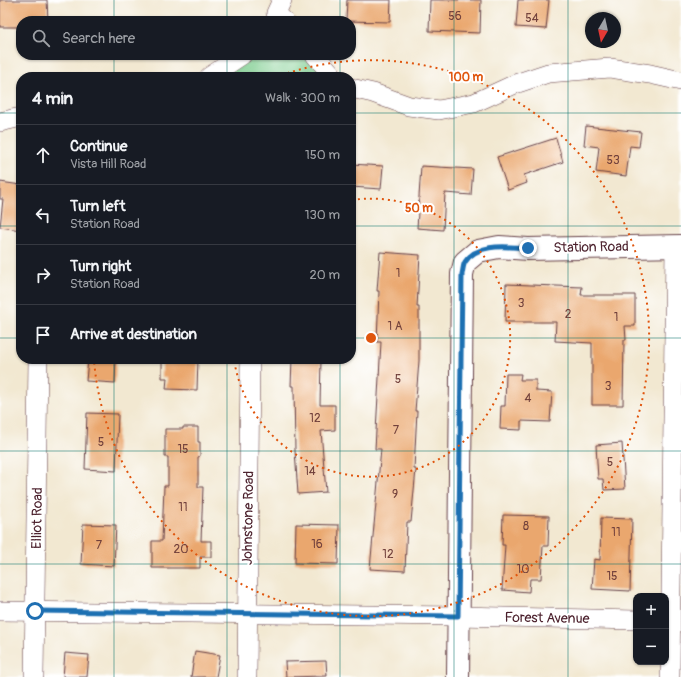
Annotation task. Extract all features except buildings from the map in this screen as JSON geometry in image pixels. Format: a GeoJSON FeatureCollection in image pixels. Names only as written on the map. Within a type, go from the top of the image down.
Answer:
{"type":"FeatureCollection","features":[{"type":"Feature","properties":{"kind":"street"},"geometry":{"type":"LineString","coordinates":[[216,72],[234,60]]}},
{"type":"Feature","properties":{"kind":"street"},"geometry":{"type":"LineString","coordinates":[[319,60],[330,72]]}},
{"type":"Feature","properties":{"kind":"street"},"geometry":{"type":"LineString","coordinates":[[356,89],[373,93],[409,106],[439,110],[474,103],[515,84],[548,73],[610,68],[650,74],[681,81]]}},
{"type":"Feature","properties":{"kind":"street"},"geometry":{"type":"LineString","coordinates":[[0,122],[16,118]]}},
{"type":"Feature","properties":{"kind":"street","name":"Station Road"},"geometry":{"type":"LineString","coordinates":[[458,677],[462,274],[465,262],[478,251],[499,246],[528,248],[678,246]]}},
{"type":"Feature","properties":{"kind":"street"},"geometry":{"type":"LineString","coordinates":[[670,677],[678,246]]}},
{"type":"Feature","properties":{"kind":"street","name":"Elliot Road"},"geometry":{"type":"LineString","coordinates":[[34,677],[38,364]]}},
{"type":"Feature","properties":{"kind":"street","name":"Johnstone Road"},"geometry":{"type":"LineString","coordinates":[[247,677],[250,364]]}},
{"type":"Feature","properties":{"kind":"street","name":"Forest Avenue"},"geometry":{"type":"LineString","coordinates":[[0,610],[633,620]]}},
{"type":"Feature","properties":{"kind":"green space"},"geometry":{"type":"Polygon","coordinates":[[[234,60],[319,60],[330,72],[216,72],[234,60]]]}},
{"type":"Feature","properties":{"kind":"route"},"geometry":{"type":"LineString","coordinates":[[35,611],[458,616],[462,274],[465,262],[478,251],[499,246],[528,248]]}}]}
